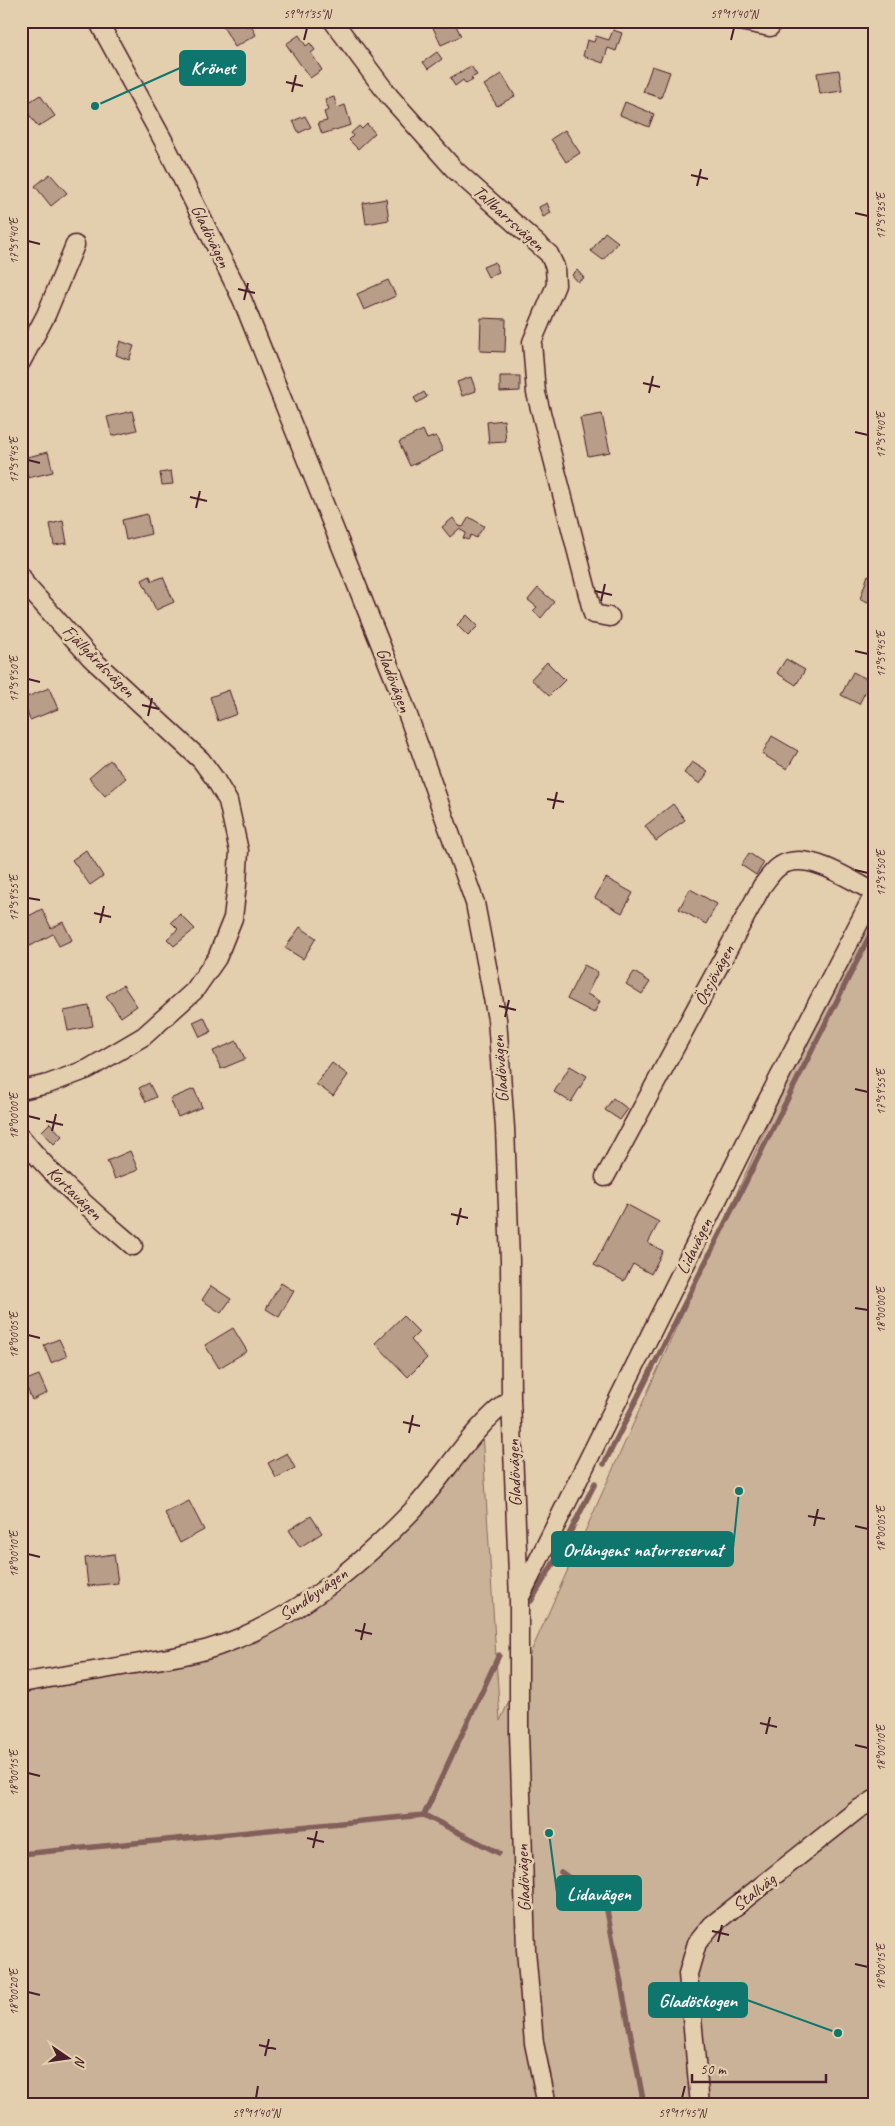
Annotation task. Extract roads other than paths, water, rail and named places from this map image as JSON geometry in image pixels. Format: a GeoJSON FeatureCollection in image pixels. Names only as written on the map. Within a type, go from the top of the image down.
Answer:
{"type":"FeatureCollection","features":[{"type":"Feature","properties":{"kind":"street","name":"Gladövägen"},"geometry":{"type":"LineString","coordinates":[[98,21],[163,140],[242,299],[400,693],[475,903],[497,1019],[505,1128],[510,1261],[511,1399],[519,1600],[519,1732],[526,1950],[534,2043],[546,2105]]}},
{"type":"Feature","properties":{"kind":"street","name":"Tallbarrsvägen"},"geometry":{"type":"LineString","coordinates":[[333,21],[389,96],[455,170],[549,254],[555,267],[556,285],[532,342],[536,393],[593,614],[610,617]]}},
{"type":"Feature","properties":{"kind":"street"},"geometry":{"type":"LineString","coordinates":[[740,21],[770,27]]}},
{"type":"Feature","properties":{"kind":"street"},"geometry":{"type":"LineString","coordinates":[[21,362],[46,315],[75,245]]}},
{"type":"Feature","properties":{"kind":"street","name":"Fjällgårdsvägen"},"geometry":{"type":"LineString","coordinates":[[21,576],[25,584],[91,658],[200,760],[215,779],[228,801],[239,851],[233,918],[217,958],[194,991],[144,1036],[88,1069],[48,1084],[21,1090]]}},
{"type":"Feature","properties":{"kind":"street","name":"Össjövägen"},"geometry":{"type":"LineString","coordinates":[[604,1177],[762,886],[780,866],[799,861],[819,864],[874,893]]}},
{"type":"Feature","properties":{"kind":"street","name":"Lidavägen"},"geometry":{"type":"LineString","coordinates":[[519,1600],[750,1134],[874,893]]}},
{"type":"Feature","properties":{"kind":"street","name":"Kortavägen"},"geometry":{"type":"LineString","coordinates":[[21,1137],[85,1205],[133,1246]]}},
{"type":"Feature","properties":{"kind":"street","name":"Sundbyvägen"},"geometry":{"type":"LineString","coordinates":[[21,1683],[181,1656],[217,1647],[291,1613],[325,1589],[367,1555],[412,1510],[483,1422],[511,1399]]}},
{"type":"Feature","properties":{"kind":"street","name":"Stallväg"},"geometry":{"type":"LineString","coordinates":[[700,2105],[688,1974],[697,1943],[712,1925],[857,1810],[874,1800]]}},
{"type":"Feature","properties":{"kind":"waterway"},"geometry":{"type":"LineString","coordinates":[[604,1464],[874,927]]}},
{"type":"Feature","properties":{"kind":"waterway"},"geometry":{"type":"LineString","coordinates":[[531,1601],[560,1552],[595,1483]]}},
{"type":"Feature","properties":{"kind":"waterway"},"geometry":{"type":"LineString","coordinates":[[21,1854],[424,1815],[499,1655]]}},
{"type":"Feature","properties":{"kind":"waterway"},"geometry":{"type":"LineString","coordinates":[[424,1815],[499,1853]]}},
{"type":"Feature","properties":{"kind":"waterway"},"geometry":{"type":"LineString","coordinates":[[561,1872],[606,1905],[644,2105]]}},
{"type":"Feature","properties":{"kind":"place","name":"Krönet"},"geometry":{"type":"Point","coordinates":[95,106]}},
{"type":"Feature","properties":{"kind":"place","name":"Orlångens naturreservat"},"geometry":{"type":"Point","coordinates":[739,1491]}},
{"type":"Feature","properties":{"kind":"place","name":"Lidavägen"},"geometry":{"type":"Point","coordinates":[549,1833]}},
{"type":"Feature","properties":{"kind":"place","name":"Gladöskogen"},"geometry":{"type":"Point","coordinates":[838,2033]}}]}
